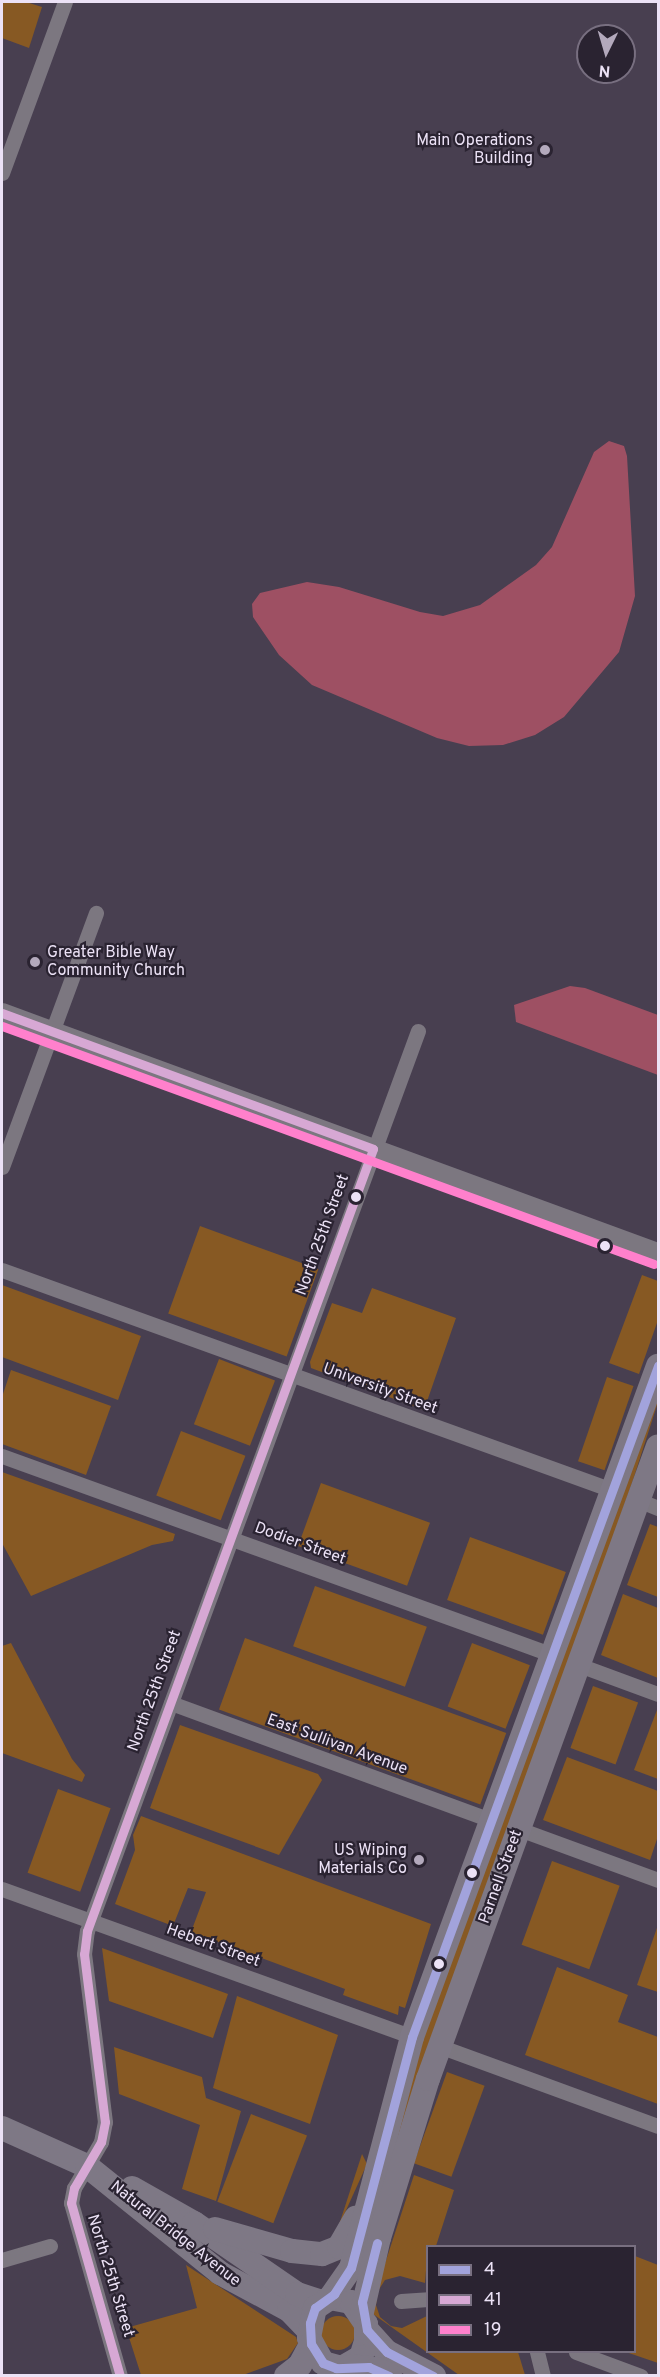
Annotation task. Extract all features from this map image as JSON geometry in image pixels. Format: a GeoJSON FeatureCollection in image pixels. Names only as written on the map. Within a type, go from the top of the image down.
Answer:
{"type":"FeatureCollection","features":[{"type":"Feature","properties":{"kind":"main road","name":"Parnell Street"},"geometry":{"type":"LineString","coordinates":[[325,2300],[351,2268],[374,2173],[412,2037],[658,1366]]}},
{"type":"Feature","properties":{"kind":"main road","name":"Parnell Street"},"geometry":{"type":"LineString","coordinates":[[364,2321],[387,2210],[439,2046],[579,1665],[648,1504],[658,1446]]}},
{"type":"Feature","properties":{"kind":"main road"},"geometry":{"type":"LineString","coordinates":[[2,2128],[56,2149],[94,2171]]}},
{"type":"Feature","properties":{"kind":"main road","name":"Natural Bridge Avenue"},"geometry":{"type":"LineString","coordinates":[[94,2171],[131,2188],[194,2223],[297,2294],[325,2300]]}},
{"type":"Feature","properties":{"kind":"main road","name":"Natural Bridge Avenue"},"geometry":{"type":"LineString","coordinates":[[94,2171],[220,2273],[289,2310],[310,2338]]}},
{"type":"Feature","properties":{"kind":"main road"},"geometry":{"type":"LineString","coordinates":[[194,2223],[292,2252],[326,2253],[337,2248],[347,2236],[374,2173]]}},
{"type":"Feature","properties":{"kind":"main road"},"geometry":{"type":"LineString","coordinates":[[286,2376],[300,2365],[325,2300],[345,2299],[387,2352],[434,2376]]}},
{"type":"Feature","properties":{"kind":"main road"},"geometry":{"type":"LineString","coordinates":[[338,2370],[364,2350],[364,2321]]}},
{"type":"Feature","properties":{"kind":"main road"},"geometry":{"type":"LineString","coordinates":[[310,2338],[323,2363],[338,2370],[377,2369],[390,2376]]}},
{"type":"Feature","properties":{"kind":"street"},"geometry":{"type":"LineString","coordinates":[[2,173],[8,135],[65,2]]}},
{"type":"Feature","properties":{"kind":"street"},"geometry":{"type":"LineString","coordinates":[[2,1167],[96,913]]}},
{"type":"Feature","properties":{"kind":"street"},"geometry":{"type":"LineString","coordinates":[[2,1013],[658,1253]]}},
{"type":"Feature","properties":{"kind":"street","name":"North 25th Street"},"geometry":{"type":"LineString","coordinates":[[120,2376],[72,2211],[72,2194],[94,2171],[105,2122],[84,1954],[90,1921],[418,1031]]}},
{"type":"Feature","properties":{"kind":"street","name":"University Street"},"geometry":{"type":"LineString","coordinates":[[2,1270],[612,1491]]}},
{"type":"Feature","properties":{"kind":"street","name":"Dodier Street"},"geometry":{"type":"LineString","coordinates":[[2,1456],[553,1655]]}},
{"type":"Feature","properties":{"kind":"street"},"geometry":{"type":"LineString","coordinates":[[579,1665],[658,1694]]}},
{"type":"Feature","properties":{"kind":"street","name":"East Sullivan Avenue"},"geometry":{"type":"LineString","coordinates":[[171,1703],[491,1820]]}},
{"type":"Feature","properties":{"kind":"street"},"geometry":{"type":"LineString","coordinates":[[519,1830],[658,1880]]}},
{"type":"Feature","properties":{"kind":"street","name":"Hebert Street"},"geometry":{"type":"LineString","coordinates":[[2,1889],[412,2037]]}},
{"type":"Feature","properties":{"kind":"street"},"geometry":{"type":"LineString","coordinates":[[439,2046],[658,2126]]}},
{"type":"Feature","properties":{"kind":"street"},"geometry":{"type":"LineString","coordinates":[[2,2260],[50,2246]]}},
{"type":"Feature","properties":{"kind":"street"},"geometry":{"type":"LineString","coordinates":[[401,2301],[426,2299]]}},
{"type":"Feature","properties":{"kind":"street"},"geometry":{"type":"LineString","coordinates":[[537,2353],[543,2376]]}},
{"type":"Feature","properties":{"kind":"street"},"geometry":{"type":"LineString","coordinates":[[579,2353],[641,2376]]}},
{"type":"Feature","properties":{"kind":"shaded area"},"geometry":{"type":"Polygon","coordinates":[[[2,2],[26,2],[42,7],[29,48],[2,38],[2,2]]]}},
{"type":"Feature","properties":{"kind":"shaded area"},"geometry":{"type":"Polygon","coordinates":[[[609,441],[624,446],[627,456],[635,596],[619,652],[564,717],[535,735],[503,745],[469,746],[437,738],[312,685],[279,655],[253,617],[252,604],[260,593],[307,582],[339,587],[420,612],[443,616],[480,605],[536,565],[552,547],[594,452],[609,441]]]}},
{"type":"Feature","properties":{"kind":"shaded area"},"geometry":{"type":"Polygon","coordinates":[[[570,986],[585,988],[658,1015],[658,1075],[516,1022],[514,1005],[570,986]]]}},
{"type":"Feature","properties":{"kind":"shaded area"},"geometry":{"type":"Polygon","coordinates":[[[200,1226],[318,1269],[287,1356],[168,1313],[200,1226]]]}},
{"type":"Feature","properties":{"kind":"shaded area"},"geometry":{"type":"Polygon","coordinates":[[[642,1275],[658,1281],[658,1320],[639,1374],[609,1363],[642,1275]]]}},
{"type":"Feature","properties":{"kind":"shaded area"},"geometry":{"type":"Polygon","coordinates":[[[2,1285],[141,1336],[118,1400],[2,1357],[2,1285]]]}},
{"type":"Feature","properties":{"kind":"shaded area"},"geometry":{"type":"Polygon","coordinates":[[[372,1288],[456,1318],[424,1410],[311,1368],[310,1362],[332,1303],[362,1313],[372,1288]]]}},
{"type":"Feature","properties":{"kind":"shaded area"},"geometry":{"type":"Polygon","coordinates":[[[219,1359],[275,1381],[250,1446],[194,1424],[219,1359]]]}},
{"type":"Feature","properties":{"kind":"shaded area"},"geometry":{"type":"Polygon","coordinates":[[[11,1370],[111,1406],[86,1475],[2,1444],[2,1397],[11,1370]]]}},
{"type":"Feature","properties":{"kind":"shaded area"},"geometry":{"type":"Polygon","coordinates":[[[607,1377],[633,1386],[604,1470],[578,1461],[607,1377]]]}},
{"type":"Feature","properties":{"kind":"shaded area"},"geometry":{"type":"Polygon","coordinates":[[[658,1387],[658,1402],[633,1480],[385,2189],[402,2097],[658,1387]]]}},
{"type":"Feature","properties":{"kind":"shaded area"},"geometry":{"type":"Polygon","coordinates":[[[181,1431],[245,1456],[221,1520],[156,1495],[181,1431]]]}},
{"type":"Feature","properties":{"kind":"shaded area"},"geometry":{"type":"Polygon","coordinates":[[[2,1472],[175,1534],[173,1541],[152,1545],[31,1596],[2,1543],[2,1472]]]}},
{"type":"Feature","properties":{"kind":"shaded area"},"geometry":{"type":"Polygon","coordinates":[[[321,1483],[430,1523],[407,1586],[298,1546],[321,1483]]]}},
{"type":"Feature","properties":{"kind":"shaded area"},"geometry":{"type":"Polygon","coordinates":[[[650,1524],[658,1527],[658,1597],[627,1585],[650,1524]]]}},
{"type":"Feature","properties":{"kind":"shaded area"},"geometry":{"type":"Polygon","coordinates":[[[470,1537],[566,1572],[543,1635],[447,1600],[470,1537]]]}},
{"type":"Feature","properties":{"kind":"shaded area"},"geometry":{"type":"Polygon","coordinates":[[[315,1586],[427,1627],[405,1687],[293,1646],[315,1586]]]}},
{"type":"Feature","properties":{"kind":"shaded area"},"geometry":{"type":"Polygon","coordinates":[[[623,1594],[658,1608],[658,1678],[601,1655],[623,1594]]]}},
{"type":"Feature","properties":{"kind":"shaded area"},"geometry":{"type":"Polygon","coordinates":[[[245,1638],[506,1733],[480,1804],[219,1709],[245,1638]]]}},
{"type":"Feature","properties":{"kind":"shaded area"},"geometry":{"type":"Polygon","coordinates":[[[11,1643],[72,1759],[85,1775],[82,1782],[2,1753],[2,1646],[11,1643]]]}},
{"type":"Feature","properties":{"kind":"shaded area"},"geometry":{"type":"Polygon","coordinates":[[[472,1643],[530,1665],[506,1729],[448,1706],[472,1643]]]}},
{"type":"Feature","properties":{"kind":"shaded area"},"geometry":{"type":"Polygon","coordinates":[[[593,1686],[638,1702],[616,1764],[570,1748],[593,1686]]]}},
{"type":"Feature","properties":{"kind":"shaded area"},"geometry":{"type":"Polygon","coordinates":[[[658,1711],[658,1779],[634,1770],[658,1711]]]}},
{"type":"Feature","properties":{"kind":"shaded area"},"geometry":{"type":"Polygon","coordinates":[[[180,1725],[318,1774],[322,1780],[279,1855],[150,1808],[180,1725]]]}},
{"type":"Feature","properties":{"kind":"shaded area"},"geometry":{"type":"Polygon","coordinates":[[[567,1757],[658,1791],[658,1836],[650,1860],[543,1820],[567,1757]]]}},
{"type":"Feature","properties":{"kind":"shaded area"},"geometry":{"type":"Polygon","coordinates":[[[58,1789],[111,1808],[80,1892],[28,1873],[58,1789]]]}},
{"type":"Feature","properties":{"kind":"shaded area"},"geometry":{"type":"Polygon","coordinates":[[[141,1816],[431,1924],[405,2008],[399,2006],[398,2015],[343,1995],[345,1989],[191,1932],[206,1892],[188,1888],[173,1926],[115,1904],[135,1850],[133,1835],[141,1816]]]}},
{"type":"Feature","properties":{"kind":"shaded area"},"geometry":{"type":"Polygon","coordinates":[[[552,1861],[620,1886],[589,1969],[522,1945],[552,1861]]]}},
{"type":"Feature","properties":{"kind":"shaded area"},"geometry":{"type":"Polygon","coordinates":[[[658,1925],[658,1992],[637,1985],[658,1925]]]}},
{"type":"Feature","properties":{"kind":"shaded area"},"geometry":{"type":"Polygon","coordinates":[[[102,1948],[228,1994],[213,2038],[109,2001],[102,1948]]]}},
{"type":"Feature","properties":{"kind":"shaded area"},"geometry":{"type":"Polygon","coordinates":[[[557,1967],[628,1995],[618,2022],[658,2037],[658,2104],[525,2055],[557,1967]]]}},
{"type":"Feature","properties":{"kind":"shaded area"},"geometry":{"type":"Polygon","coordinates":[[[237,1996],[338,2035],[310,2124],[213,2088],[237,1996]]]}},
{"type":"Feature","properties":{"kind":"shaded area"},"geometry":{"type":"Polygon","coordinates":[[[114,2047],[202,2077],[206,2098],[241,2111],[216,2201],[182,2189],[200,2125],[119,2094],[114,2047]]]}},
{"type":"Feature","properties":{"kind":"shaded area"},"geometry":{"type":"Polygon","coordinates":[[[447,2072],[485,2086],[451,2177],[414,2163],[447,2072]]]}},
{"type":"Feature","properties":{"kind":"shaded area"},"geometry":{"type":"Polygon","coordinates":[[[251,2114],[307,2136],[273,2223],[217,2202],[251,2114]]]}},
{"type":"Feature","properties":{"kind":"shaded area"},"geometry":{"type":"Polygon","coordinates":[[[362,2154],[367,2164],[338,2228],[362,2154]]]}},
{"type":"Feature","properties":{"kind":"shaded area"},"geometry":{"type":"Polygon","coordinates":[[[414,2175],[454,2190],[436,2245],[426,2245],[425,2283],[400,2276],[385,2280],[378,2291],[376,2305],[380,2317],[391,2326],[402,2328],[426,2316],[426,2352],[373,2314],[372,2303],[414,2175]]]}},
{"type":"Feature","properties":{"kind":"shaded area"},"geometry":{"type":"Polygon","coordinates":[[[636,2256],[658,2265],[658,2363],[629,2353],[636,2353],[636,2256]]]}},
{"type":"Feature","properties":{"kind":"shaded area"},"geometry":{"type":"Polygon","coordinates":[[[186,2265],[296,2337],[298,2343],[287,2359],[243,2375],[141,2375],[126,2328],[197,2308],[186,2265]]]}},
{"type":"Feature","properties":{"kind":"shaded area"},"geometry":{"type":"Polygon","coordinates":[[[338,2316],[350,2321],[355,2333],[350,2345],[338,2350],[326,2345],[321,2333],[326,2321],[338,2316]]]}},
{"type":"Feature","properties":{"kind":"shaded area"},"geometry":{"type":"Polygon","coordinates":[[[428,2353],[518,2353],[525,2375],[459,2375],[428,2353]]]}},
{"type":"Feature","properties":{"kind":"transit line","name":"41"},"geometry":{"type":"LineString","coordinates":[[2,1013],[373,1149],[87,1931],[84,1954],[105,2122],[101,2142],[74,2188],[71,2203],[120,2376]]}},
{"type":"Feature","properties":{"kind":"transit line","name":"19"},"geometry":{"type":"LineString","coordinates":[[2,1026],[654,1264]]}},
{"type":"Feature","properties":{"kind":"transit line","name":"4"},"geometry":{"type":"LineString","coordinates":[[389,2376],[369,2367],[336,2368],[323,2363],[311,2344],[310,2323],[315,2308],[334,2294],[351,2268],[412,2037],[658,1366]]}},
{"type":"Feature","properties":{"kind":"transit line","name":"4"},"geometry":{"type":"LineString","coordinates":[[377,2243],[362,2302],[367,2330],[387,2352],[433,2376]]}},
{"type":"Feature","properties":{"kind":"place","name":"Main Operations Building"},"geometry":{"type":"Point","coordinates":[545,150]}},
{"type":"Feature","properties":{"kind":"place","name":"Greater Bible Way Community Church"},"geometry":{"type":"Point","coordinates":[35,962]}},
{"type":"Feature","properties":{"kind":"place","name":"US Wiping Materials Co"},"geometry":{"type":"Point","coordinates":[419,1860]}}]}
